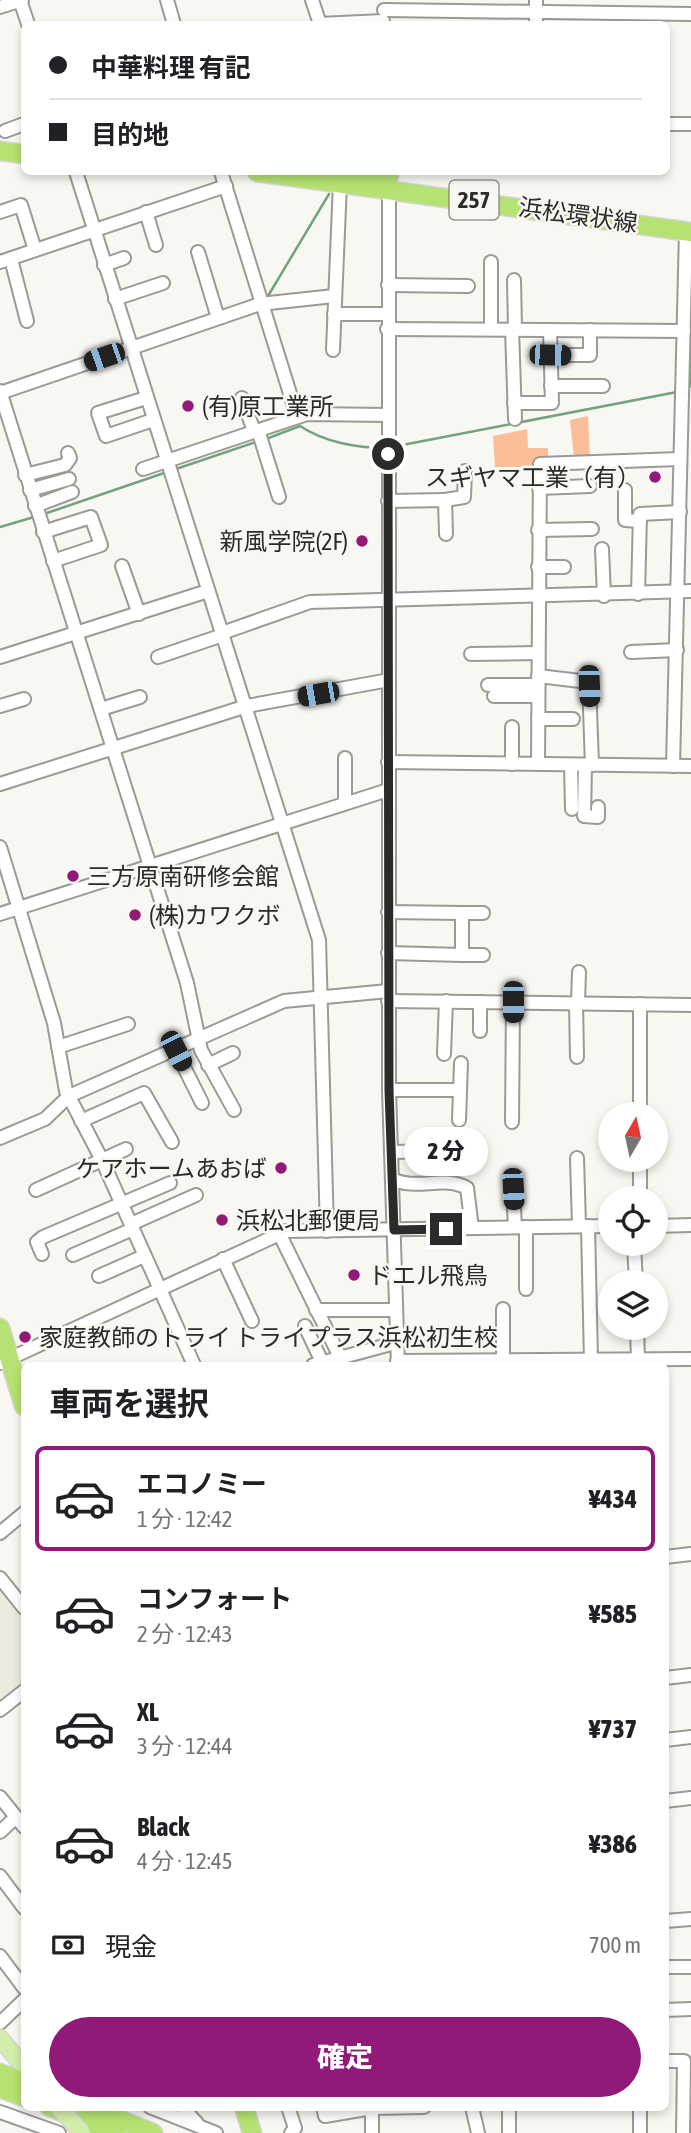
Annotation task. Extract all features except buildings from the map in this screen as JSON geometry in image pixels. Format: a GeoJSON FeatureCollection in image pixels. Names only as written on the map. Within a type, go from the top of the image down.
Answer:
{"type":"FeatureCollection","features":[{"type":"Feature","properties":{"kind":"highway"},"geometry":{"type":"LineString","coordinates":[[3,136],[21,141]]}},
{"type":"Feature","properties":{"kind":"highway"},"geometry":{"type":"LineString","coordinates":[[0,152],[21,153]]}},
{"type":"Feature","properties":{"kind":"highway","name":"浜松環状線"},"geometry":{"type":"LineString","coordinates":[[310,175],[389,179],[690,228]]}},
{"type":"Feature","properties":{"kind":"highway"},"geometry":{"type":"LineString","coordinates":[[0,1328],[5,1360],[21,1399]]}},
{"type":"Feature","properties":{"kind":"highway"},"geometry":{"type":"LineString","coordinates":[[0,2073],[21,2081]]}},
{"type":"Feature","properties":{"kind":"highway"},"geometry":{"type":"LineString","coordinates":[[0,2088],[21,2096]]}},
{"type":"Feature","properties":{"kind":"highway"},"geometry":{"type":"LineString","coordinates":[[60,2111],[116,2133]]}},
{"type":"Feature","properties":{"kind":"highway"},"geometry":{"type":"LineString","coordinates":[[98,2111],[153,2133]]}},
{"type":"Feature","properties":{"kind":"highway"},"geometry":{"type":"LineString","coordinates":[[245,2111],[252,2133]]}},
{"type":"Feature","properties":{"kind":"main road"},"geometry":{"type":"LineString","coordinates":[[0,2038],[21,2061]]}},
{"type":"Feature","properties":{"kind":"main road"},"geometry":{"type":"LineString","coordinates":[[63,2111],[82,2133]]}},
{"type":"Feature","properties":{"kind":"street"},"geometry":{"type":"LineString","coordinates":[[0,7],[21,0],[27,21]]}},
{"type":"Feature","properties":{"kind":"street"},"geometry":{"type":"LineString","coordinates":[[166,0],[173,21]]}},
{"type":"Feature","properties":{"kind":"street"},"geometry":{"type":"LineString","coordinates":[[312,0],[319,21]]}},
{"type":"Feature","properties":{"kind":"street"},"geometry":{"type":"LineString","coordinates":[[339,21],[384,14],[691,14]]}},
{"type":"Feature","properties":{"kind":"street"},"geometry":{"type":"LineString","coordinates":[[670,124],[691,124]]}},
{"type":"Feature","properties":{"kind":"street"},"geometry":{"type":"LineString","coordinates":[[3,136],[21,126]]}},
{"type":"Feature","properties":{"kind":"street"},"geometry":{"type":"LineString","coordinates":[[77,175],[96,229],[114,299],[247,706],[319,940],[327,1231]]}},
{"type":"Feature","properties":{"kind":"street"},"geometry":{"type":"LineString","coordinates":[[222,175],[260,304],[301,416]]}},
{"type":"Feature","properties":{"kind":"street"},"geometry":{"type":"LineString","coordinates":[[333,350],[334,296],[345,177]]}},
{"type":"Feature","properties":{"kind":"street"},"geometry":{"type":"LineString","coordinates":[[389,179],[388,996],[397,1362]]}},
{"type":"Feature","properties":{"kind":"street"},"geometry":{"type":"LineString","coordinates":[[27,321],[5,261],[226,186]]}},
{"type":"Feature","properties":{"kind":"street"},"geometry":{"type":"LineString","coordinates":[[0,212],[21,205],[34,250]]}},
{"type":"Feature","properties":{"kind":"street"},"geometry":{"type":"LineString","coordinates":[[146,212],[156,245]]}},
{"type":"Feature","properties":{"kind":"street"},"geometry":{"type":"LineString","coordinates":[[673,766],[677,650],[685,591],[679,460],[690,228]]}},
{"type":"Feature","properties":{"kind":"street"},"geometry":{"type":"LineString","coordinates":[[198,252],[218,318]]}},
{"type":"Feature","properties":{"kind":"street"},"geometry":{"type":"LineString","coordinates":[[104,265],[124,258]]}},
{"type":"Feature","properties":{"kind":"street"},"geometry":{"type":"LineString","coordinates":[[491,262],[491,329]]}},
{"type":"Feature","properties":{"kind":"street"},"geometry":{"type":"LineString","coordinates":[[514,280],[515,419]]}},
{"type":"Feature","properties":{"kind":"street"},"geometry":{"type":"LineString","coordinates":[[114,299],[163,283]]}},
{"type":"Feature","properties":{"kind":"street"},"geometry":{"type":"LineString","coordinates":[[387,285],[468,286]]}},
{"type":"Feature","properties":{"kind":"street"},"geometry":{"type":"LineString","coordinates":[[234,1110],[208,1065],[199,1041],[187,983],[0,392],[260,304],[334,296]]}},
{"type":"Feature","properties":{"kind":"street"},"geometry":{"type":"LineString","coordinates":[[334,314],[387,314]]}},
{"type":"Feature","properties":{"kind":"street"},"geometry":{"type":"LineString","coordinates":[[387,329],[687,330]]}},
{"type":"Feature","properties":{"kind":"street"},"geometry":{"type":"LineString","coordinates":[[514,403],[552,403],[550,330]]}},
{"type":"Feature","properties":{"kind":"street"},"geometry":{"type":"LineString","coordinates":[[550,355],[590,355],[590,330]]}},
{"type":"Feature","properties":{"kind":"street"},"geometry":{"type":"LineString","coordinates":[[551,386],[603,386]]}},
{"type":"Feature","properties":{"kind":"street"},"geometry":{"type":"LineString","coordinates":[[146,398],[98,413],[106,436],[153,420]]}},
{"type":"Feature","properties":{"kind":"street"},"geometry":{"type":"LineString","coordinates":[[242,398],[263,446],[279,497]]}},
{"type":"Feature","properties":{"kind":"street"},"geometry":{"type":"LineString","coordinates":[[143,469],[169,468],[256,431],[301,416],[388,415]]}},
{"type":"Feature","properties":{"kind":"street"},"geometry":{"type":"LineString","coordinates":[[25,475],[65,465],[70,458],[68,453]]}},
{"type":"Feature","properties":{"kind":"street"},"geometry":{"type":"LineString","coordinates":[[538,764],[540,464],[679,460]]}},
{"type":"Feature","properties":{"kind":"street"},"geometry":{"type":"LineString","coordinates":[[388,501],[464,497],[466,471]]}},
{"type":"Feature","properties":{"kind":"street"},"geometry":{"type":"LineString","coordinates":[[30,490],[69,479]]}},
{"type":"Feature","properties":{"kind":"street"},"geometry":{"type":"LineString","coordinates":[[539,488],[590,486]]}},
{"type":"Feature","properties":{"kind":"street"},"geometry":{"type":"LineString","coordinates":[[625,490],[625,520],[640,521]]}},
{"type":"Feature","properties":{"kind":"street"},"geometry":{"type":"LineString","coordinates":[[39,518],[72,492]]}},
{"type":"Feature","properties":{"kind":"street"},"geometry":{"type":"LineString","coordinates":[[445,500],[446,534]]}},
{"type":"Feature","properties":{"kind":"street"},"geometry":{"type":"LineString","coordinates":[[639,594],[640,514],[680,512]]}},
{"type":"Feature","properties":{"kind":"street"},"geometry":{"type":"LineString","coordinates":[[39,518],[91,517],[101,545],[52,561]]}},
{"type":"Feature","properties":{"kind":"street"},"geometry":{"type":"LineString","coordinates":[[538,530],[592,529]]}},
{"type":"Feature","properties":{"kind":"street"},"geometry":{"type":"LineString","coordinates":[[602,549],[604,596]]}},
{"type":"Feature","properties":{"kind":"street"},"geometry":{"type":"LineString","coordinates":[[122,566],[139,614]]}},
{"type":"Feature","properties":{"kind":"street"},"geometry":{"type":"LineString","coordinates":[[538,567],[564,567]]}},
{"type":"Feature","properties":{"kind":"street"},"geometry":{"type":"LineString","coordinates":[[158,657],[310,602],[604,596],[685,591]]}},
{"type":"Feature","properties":{"kind":"street"},"geometry":{"type":"LineString","coordinates":[[0,657],[208,592]]}},
{"type":"Feature","properties":{"kind":"street"},"geometry":{"type":"LineString","coordinates":[[631,652],[677,650]]}},
{"type":"Feature","properties":{"kind":"street"},"geometry":{"type":"LineString","coordinates":[[471,654],[538,653]]}},
{"type":"Feature","properties":{"kind":"street"},"geometry":{"type":"LineString","coordinates":[[676,666],[691,666]]}},
{"type":"Feature","properties":{"kind":"street"},"geometry":{"type":"LineString","coordinates":[[0,784],[247,706],[389,680]]}},
{"type":"Feature","properties":{"kind":"street"},"geometry":{"type":"LineString","coordinates":[[491,691],[589,682],[589,765],[584,816],[598,817],[598,807]]}},
{"type":"Feature","properties":{"kind":"street"},"geometry":{"type":"LineString","coordinates":[[101,709],[140,697]]}},
{"type":"Feature","properties":{"kind":"street"},"geometry":{"type":"LineString","coordinates":[[0,706],[24,699]]}},
{"type":"Feature","properties":{"kind":"street"},"geometry":{"type":"LineString","coordinates":[[538,719],[573,719]]}},
{"type":"Feature","properties":{"kind":"street"},"geometry":{"type":"LineString","coordinates":[[512,727],[512,764]]}},
{"type":"Feature","properties":{"kind":"street"},"geometry":{"type":"LineString","coordinates":[[345,758],[345,802]]}},
{"type":"Feature","properties":{"kind":"street"},"geometry":{"type":"LineString","coordinates":[[388,762],[691,766]]}},
{"type":"Feature","properties":{"kind":"street"},"geometry":{"type":"LineString","coordinates":[[571,765],[572,808]]}},
{"type":"Feature","properties":{"kind":"street"},"geometry":{"type":"LineString","coordinates":[[0,914],[388,789]]}},
{"type":"Feature","properties":{"kind":"street"},"geometry":{"type":"LineString","coordinates":[[0,847],[54,1023],[69,1096],[102,1160],[193,1362]]}},
{"type":"Feature","properties":{"kind":"street"},"geometry":{"type":"LineString","coordinates":[[388,912],[483,913]]}},
{"type":"Feature","properties":{"kind":"street"},"geometry":{"type":"LineString","coordinates":[[462,913],[462,955]]}},
{"type":"Feature","properties":{"kind":"street"},"geometry":{"type":"LineString","coordinates":[[388,953],[483,955]]}},
{"type":"Feature","properties":{"kind":"street"},"geometry":{"type":"LineString","coordinates":[[577,1057],[579,972]]}},
{"type":"Feature","properties":{"kind":"street"},"geometry":{"type":"LineString","coordinates":[[0,1138],[45,1119],[69,1096],[199,1041],[284,1001],[320,997],[388,996],[446,1001],[691,1005]]}},
{"type":"Feature","properties":{"kind":"street"},"geometry":{"type":"LineString","coordinates":[[444,1054],[446,1001]]}},
{"type":"Feature","properties":{"kind":"street"},"geometry":{"type":"LineString","coordinates":[[480,1002],[480,1031]]}},
{"type":"Feature","properties":{"kind":"street"},"geometry":{"type":"LineString","coordinates":[[512,1122],[513,1002]]}},
{"type":"Feature","properties":{"kind":"street"},"geometry":{"type":"LineString","coordinates":[[640,1004],[640,1102]]}},
{"type":"Feature","properties":{"kind":"street"},"geometry":{"type":"LineString","coordinates":[[58,1047],[128,1024]]}},
{"type":"Feature","properties":{"kind":"street"},"geometry":{"type":"LineString","coordinates":[[176,1051],[202,1103]]}},
{"type":"Feature","properties":{"kind":"street"},"geometry":{"type":"LineString","coordinates":[[208,1065],[233,1053]]}},
{"type":"Feature","properties":{"kind":"street"},"geometry":{"type":"LineString","coordinates":[[459,1121],[461,1063]]}},
{"type":"Feature","properties":{"kind":"street"},"geometry":{"type":"LineString","coordinates":[[389,1090],[460,1090]]}},
{"type":"Feature","properties":{"kind":"street"},"geometry":{"type":"LineString","coordinates":[[81,1121],[144,1093],[172,1142]]}},
{"type":"Feature","properties":{"kind":"street"},"geometry":{"type":"LineString","coordinates":[[36,1190],[126,1149]]}},
{"type":"Feature","properties":{"kind":"street"},"geometry":{"type":"LineString","coordinates":[[391,1152],[439,1152]]}},
{"type":"Feature","properties":{"kind":"street"},"geometry":{"type":"LineString","coordinates":[[577,1158],[591,1361]]}},
{"type":"Feature","properties":{"kind":"street"},"geometry":{"type":"LineString","coordinates":[[392,1179],[407,1184],[456,1183],[465,1186],[468,1190],[472,1228]]}},
{"type":"Feature","properties":{"kind":"street"},"geometry":{"type":"LineString","coordinates":[[41,1254],[37,1242],[40,1239],[170,1182]]}},
{"type":"Feature","properties":{"kind":"street"},"geometry":{"type":"LineString","coordinates":[[513,1189],[526,1289]]}},
{"type":"Feature","properties":{"kind":"street"},"geometry":{"type":"LineString","coordinates":[[72,1255],[196,1195]]}},
{"type":"Feature","properties":{"kind":"street"},"geometry":{"type":"LineString","coordinates":[[668,1226],[691,1225]]}},
{"type":"Feature","properties":{"kind":"street"},"geometry":{"type":"LineString","coordinates":[[5,1360],[279,1233],[598,1226]]}},
{"type":"Feature","properties":{"kind":"street"},"geometry":{"type":"LineString","coordinates":[[279,1233],[340,1357]]}},
{"type":"Feature","properties":{"kind":"street"},"geometry":{"type":"LineString","coordinates":[[99,1276],[145,1256]]}},
{"type":"Feature","properties":{"kind":"street"},"geometry":{"type":"LineString","coordinates":[[223,1259],[252,1321]]}},
{"type":"Feature","properties":{"kind":"street"},"geometry":{"type":"LineString","coordinates":[[503,1309],[504,1362]]}},
{"type":"Feature","properties":{"kind":"street"},"geometry":{"type":"LineString","coordinates":[[316,1310],[396,1310]]}},
{"type":"Feature","properties":{"kind":"street"},"geometry":{"type":"LineString","coordinates":[[305,1326],[316,1362]]}},
{"type":"Feature","properties":{"kind":"street"},"geometry":{"type":"LineString","coordinates":[[638,1340],[640,1362]]}},
{"type":"Feature","properties":{"kind":"street"},"geometry":{"type":"LineString","coordinates":[[324,1362],[395,1343]]}},
{"type":"Feature","properties":{"kind":"street"},"geometry":{"type":"LineString","coordinates":[[548,1362],[691,1359]]}},
{"type":"Feature","properties":{"kind":"street"},"geometry":{"type":"LineString","coordinates":[[0,1533],[21,1516]]}},
{"type":"Feature","properties":{"kind":"street"},"geometry":{"type":"LineString","coordinates":[[669,1557],[691,1554]]}},
{"type":"Feature","properties":{"kind":"street"},"geometry":{"type":"LineString","coordinates":[[0,1578],[21,1604]]}},
{"type":"Feature","properties":{"kind":"street"},"geometry":{"type":"LineString","coordinates":[[669,1678],[691,1675]]}},
{"type":"Feature","properties":{"kind":"street"},"geometry":{"type":"LineString","coordinates":[[0,1710],[21,1693]]}},
{"type":"Feature","properties":{"kind":"street"},"geometry":{"type":"LineString","coordinates":[[669,1740],[691,1737]]}},
{"type":"Feature","properties":{"kind":"street"},"geometry":{"type":"LineString","coordinates":[[0,1797],[20,1822],[0,1832]]}},
{"type":"Feature","properties":{"kind":"street"},"geometry":{"type":"LineString","coordinates":[[669,1801],[691,1798]]}},
{"type":"Feature","properties":{"kind":"street"},"geometry":{"type":"LineString","coordinates":[[0,1876],[21,1904]]}},
{"type":"Feature","properties":{"kind":"street"},"geometry":{"type":"LineString","coordinates":[[669,1921],[691,1919]]}},
{"type":"Feature","properties":{"kind":"street"},"geometry":{"type":"LineString","coordinates":[[0,1956],[21,1984]]}},
{"type":"Feature","properties":{"kind":"street"},"geometry":{"type":"LineString","coordinates":[[669,1967],[691,1967]]}},
{"type":"Feature","properties":{"kind":"street"},"geometry":{"type":"LineString","coordinates":[[0,2023],[21,2003]]}},
{"type":"Feature","properties":{"kind":"street"},"geometry":{"type":"LineString","coordinates":[[669,2010],[691,2009]]}},
{"type":"Feature","properties":{"kind":"street"},"geometry":{"type":"LineString","coordinates":[[0,2052],[21,2062]]}},
{"type":"Feature","properties":{"kind":"street"},"geometry":{"type":"LineString","coordinates":[[669,2061],[688,2061],[683,2133]]}},
{"type":"Feature","properties":{"kind":"street"},"geometry":{"type":"LineString","coordinates":[[160,2111],[216,2133]]}},
{"type":"Feature","properties":{"kind":"street"},"geometry":{"type":"LineString","coordinates":[[186,2111],[199,2126]]}},
{"type":"Feature","properties":{"kind":"street"},"geometry":{"type":"LineString","coordinates":[[289,2111],[295,2128],[291,2133]]}},
{"type":"Feature","properties":{"kind":"street"},"geometry":{"type":"LineString","coordinates":[[324,2111],[325,2116],[351,2111]]}},
{"type":"Feature","properties":{"kind":"street"},"geometry":{"type":"LineString","coordinates":[[372,2111],[372,2133]]}},
{"type":"Feature","properties":{"kind":"street"},"geometry":{"type":"LineString","coordinates":[[473,2111],[478,2133]]}},
{"type":"Feature","properties":{"kind":"street"},"geometry":{"type":"LineString","coordinates":[[509,2111],[509,2133]]}},
{"type":"Feature","properties":{"kind":"street"},"geometry":{"type":"LineString","coordinates":[[640,2111],[640,2133]]}},
{"type":"Feature","properties":{"kind":"street"},"geometry":{"type":"LineString","coordinates":[[0,2112],[39,2130],[59,2133]]}},
{"type":"Feature","properties":{"kind":"shaded area"},"geometry":{"type":"Polygon","coordinates":[[[588,416],[590,458],[574,458],[570,420],[588,416]]]}},
{"type":"Feature","properties":{"kind":"shaded area"},"geometry":{"type":"Polygon","coordinates":[[[527,429],[528,448],[548,448],[548,461],[538,467],[495,467],[493,436],[527,429]]]}},
{"type":"Feature","properties":{"kind":"shaded area"},"geometry":{"type":"Polygon","coordinates":[[[0,1582],[21,1609],[21,1688],[0,1705],[0,1582]]]}},
{"type":"Feature","properties":{"kind":"waterway"},"geometry":{"type":"LineString","coordinates":[[268,296],[329,194]]}},
{"type":"Feature","properties":{"kind":"waterway"},"geometry":{"type":"LineString","coordinates":[[691,288],[691,343]]}},
{"type":"Feature","properties":{"kind":"waterway"},"geometry":{"type":"LineString","coordinates":[[687,390],[690,386],[691,353]]}},
{"type":"Feature","properties":{"kind":"waterway"},"geometry":{"type":"LineString","coordinates":[[392,447],[677,392]]}},
{"type":"Feature","properties":{"kind":"waterway"},"geometry":{"type":"LineString","coordinates":[[266,439],[300,426],[341,443],[385,448]]}},
{"type":"Feature","properties":{"kind":"waterway"},"geometry":{"type":"LineString","coordinates":[[173,470],[256,442]]}},
{"type":"Feature","properties":{"kind":"waterway"},"geometry":{"type":"LineString","coordinates":[[44,514],[167,472]]}},
{"type":"Feature","properties":{"kind":"waterway"},"geometry":{"type":"LineString","coordinates":[[0,527],[34,517]]}},
{"type":"Feature","properties":{"kind":"place","name":"(有)原工業所"},"geometry":{"type":"Point","coordinates":[188,406]}},
{"type":"Feature","properties":{"kind":"place","name":"スギヤマ工業（有）"},"geometry":{"type":"Point","coordinates":[655,477]}},
{"type":"Feature","properties":{"kind":"place","name":"新風学院(2F)"},"geometry":{"type":"Point","coordinates":[362,541]}},
{"type":"Feature","properties":{"kind":"place","name":"三方原南研修会館"},"geometry":{"type":"Point","coordinates":[73,876]}},
{"type":"Feature","properties":{"kind":"place","name":"(株)カワクボ"},"geometry":{"type":"Point","coordinates":[135,915]}},
{"type":"Feature","properties":{"kind":"place","name":"ケアホームあおば"},"geometry":{"type":"Point","coordinates":[281,1168]}},
{"type":"Feature","properties":{"kind":"place","name":"浜松北郵便局"},"geometry":{"type":"Point","coordinates":[222,1220]}},
{"type":"Feature","properties":{"kind":"place","name":"ドエル飛鳥"},"geometry":{"type":"Point","coordinates":[354,1275]}},
{"type":"Feature","properties":{"kind":"place","name":"家庭教師のトライ トライプラス浜松初生校"},"geometry":{"type":"Point","coordinates":[25,1337]}},
{"type":"Feature","properties":{"kind":"route"},"geometry":{"type":"LineString","coordinates":[[388,454],[389,1090],[394,1230],[446,1229]]}}]}
